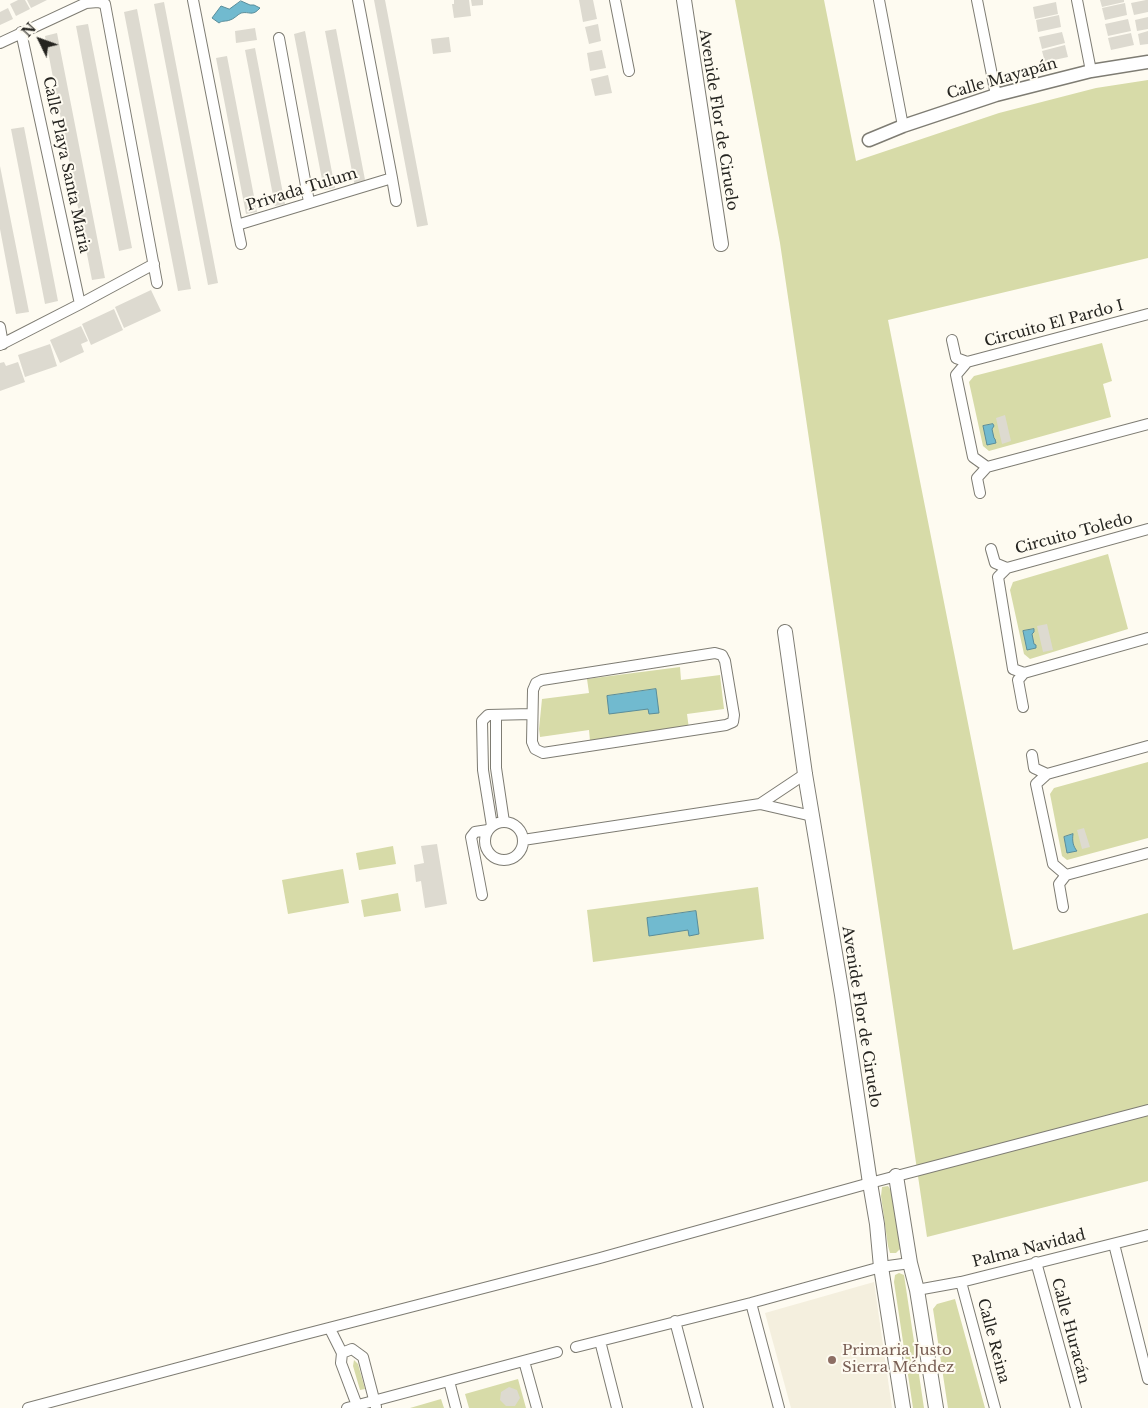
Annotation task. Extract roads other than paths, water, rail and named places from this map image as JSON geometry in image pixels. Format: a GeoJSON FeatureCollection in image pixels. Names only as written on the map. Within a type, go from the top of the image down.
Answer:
{"type":"FeatureCollection","features":[{"type":"Feature","properties":{"kind":"main road","name":"Avenide Flor de Ciruelo"},"geometry":{"type":"LineString","coordinates":[[684,0],[721,244]]}},
{"type":"Feature","properties":{"kind":"main road","name":"Avenide Flor de Ciruelo"},"geometry":{"type":"LineString","coordinates":[[785,632],[805,774],[842,995],[877,1224],[881,1267],[903,1408]]}},
{"type":"Feature","properties":{"kind":"main road"},"geometry":{"type":"LineString","coordinates":[[896,1176],[936,1408]]}},
{"type":"Feature","properties":{"kind":"street","name":"Privada Tulum"},"geometry":{"type":"LineString","coordinates":[[193,0],[237,225],[392,178]]}},
{"type":"Feature","properties":{"kind":"street"},"geometry":{"type":"LineString","coordinates":[[358,0],[396,201]]}},
{"type":"Feature","properties":{"kind":"street"},"geometry":{"type":"LineString","coordinates":[[615,0],[629,71]]}},
{"type":"Feature","properties":{"kind":"street"},"geometry":{"type":"LineString","coordinates":[[879,0],[903,126]]}},
{"type":"Feature","properties":{"kind":"street"},"geometry":{"type":"LineString","coordinates":[[977,0],[995,90]]}},
{"type":"Feature","properties":{"kind":"street"},"geometry":{"type":"LineString","coordinates":[[1077,0],[1090,66]]}},
{"type":"Feature","properties":{"kind":"street"},"geometry":{"type":"LineString","coordinates":[[0,43],[86,3],[98,2],[105,4],[157,283]]}},
{"type":"Feature","properties":{"kind":"street","name":"Calle Playa Santa Maria"},"geometry":{"type":"LineString","coordinates":[[21,32],[80,304]]}},
{"type":"Feature","properties":{"kind":"street"},"geometry":{"type":"LineString","coordinates":[[279,38],[309,202]]}},
{"type":"Feature","properties":{"kind":"street","name":"Calle Mayapán"},"geometry":{"type":"LineString","coordinates":[[869,140],[995,90],[1090,66],[1148,62]]}},
{"type":"Feature","properties":{"kind":"street"},"geometry":{"type":"LineString","coordinates":[[237,225],[241,244]]}},
{"type":"Feature","properties":{"kind":"street"},"geometry":{"type":"LineString","coordinates":[[0,327],[2,345],[154,264]]}},
{"type":"Feature","properties":{"kind":"street","name":"Circuito El Pardo I"},"geometry":{"type":"LineString","coordinates":[[967,362],[1148,314]]}},
{"type":"Feature","properties":{"kind":"street"},"geometry":{"type":"LineString","coordinates":[[952,340],[956,358],[967,362],[956,375],[973,457],[987,467]]}},
{"type":"Feature","properties":{"kind":"street"},"geometry":{"type":"LineString","coordinates":[[980,493],[976,478],[987,467],[1148,424]]}},
{"type":"Feature","properties":{"kind":"street","name":"Circuito Toledo"},"geometry":{"type":"LineString","coordinates":[[1024,673],[1013,669],[998,578],[1007,568],[1148,530]]}},
{"type":"Feature","properties":{"kind":"street","name":"Circuito Toledo"},"geometry":{"type":"LineString","coordinates":[[991,549],[995,563],[1007,568]]}},
{"type":"Feature","properties":{"kind":"street"},"geometry":{"type":"LineString","coordinates":[[1024,707],[1018,680],[1024,673],[1148,638]]}},
{"type":"Feature","properties":{"kind":"street"},"geometry":{"type":"LineString","coordinates":[[715,653],[722,655],[725,661],[734,715],[733,722],[726,725],[543,753],[535,749],[532,742],[532,714],[533,690],[536,683],[542,680],[715,653]]}},
{"type":"Feature","properties":{"kind":"street"},"geometry":{"type":"LineString","coordinates":[[482,895],[471,837],[475,832],[490,828],[504,822],[515,825],[522,834],[523,840],[516,856],[505,860],[493,857],[486,847],[485,842],[490,828],[483,770],[482,721],[488,715],[532,714]]}},
{"type":"Feature","properties":{"kind":"street"},"geometry":{"type":"LineString","coordinates":[[496,715],[496,768],[504,822]]}},
{"type":"Feature","properties":{"kind":"street"},"geometry":{"type":"LineString","coordinates":[[1066,875],[1053,864],[1036,784],[1047,774],[1148,746]]}},
{"type":"Feature","properties":{"kind":"street"},"geometry":{"type":"LineString","coordinates":[[1032,754],[1034,768],[1047,774]]}},
{"type":"Feature","properties":{"kind":"street"},"geometry":{"type":"LineString","coordinates":[[760,804],[805,774]]}},
{"type":"Feature","properties":{"kind":"street"},"geometry":{"type":"LineString","coordinates":[[523,840],[760,804],[812,816]]}},
{"type":"Feature","properties":{"kind":"street"},"geometry":{"type":"LineString","coordinates":[[1063,907],[1059,884],[1066,875],[1148,853]]}},
{"type":"Feature","properties":{"kind":"street"},"geometry":{"type":"LineString","coordinates":[[28,1408],[600,1258],[870,1183],[1148,1110]]}},
{"type":"Feature","properties":{"kind":"street","name":"Palma Navidad"},"geometry":{"type":"LineString","coordinates":[[917,1290],[961,1282],[1148,1234]]}},
{"type":"Feature","properties":{"kind":"street"},"geometry":{"type":"LineString","coordinates":[[1114,1244],[1148,1379]]}},
{"type":"Feature","properties":{"kind":"street","name":"Calle Huracán"},"geometry":{"type":"LineString","coordinates":[[1036,1262],[1076,1408]]}},
{"type":"Feature","properties":{"kind":"street"},"geometry":{"type":"LineString","coordinates":[[576,1347],[751,1303],[881,1267],[910,1263]]}},
{"type":"Feature","properties":{"kind":"street","name":"Calle Reina"},"geometry":{"type":"LineString","coordinates":[[961,1282],[995,1408]]}},
{"type":"Feature","properties":{"kind":"street"},"geometry":{"type":"LineString","coordinates":[[751,1303],[779,1408]]}},
{"type":"Feature","properties":{"kind":"street"},"geometry":{"type":"LineString","coordinates":[[676,1322],[698,1408]]}},
{"type":"Feature","properties":{"kind":"street"},"geometry":{"type":"LineString","coordinates":[[330,1329],[342,1353],[341,1363],[358,1406]]}},
{"type":"Feature","properties":{"kind":"street"},"geometry":{"type":"LineString","coordinates":[[600,1342],[617,1408]]}},
{"type":"Feature","properties":{"kind":"street"},"geometry":{"type":"LineString","coordinates":[[342,1353],[352,1349],[363,1357],[375,1405]]}},
{"type":"Feature","properties":{"kind":"street"},"geometry":{"type":"LineString","coordinates":[[347,1408],[375,1405],[387,1398],[558,1352]]}},
{"type":"Feature","properties":{"kind":"street"},"geometry":{"type":"LineString","coordinates":[[524,1361],[537,1408]]}},
{"type":"Feature","properties":{"kind":"street"},"geometry":{"type":"LineString","coordinates":[[449,1381],[456,1408]]}},
{"type":"Feature","properties":{"kind":"water"},"geometry":{"type":"Polygon","coordinates":[[[241,1],[260,8],[255,12],[241,13],[228,21],[219,23],[212,18],[221,6],[229,9],[241,1]]]}},
{"type":"Feature","properties":{"kind":"water"},"geometry":{"type":"Polygon","coordinates":[[[993,424],[992,429],[996,443],[987,445],[983,426],[993,424]]]}},
{"type":"Feature","properties":{"kind":"water"},"geometry":{"type":"Polygon","coordinates":[[[1034,629],[1032,634],[1036,648],[1027,650],[1023,631],[1034,629]]]}},
{"type":"Feature","properties":{"kind":"water"},"geometry":{"type":"Polygon","coordinates":[[[656,689],[659,713],[649,714],[648,709],[609,714],[607,696],[656,689]]]}},
{"type":"Feature","properties":{"kind":"water"},"geometry":{"type":"Polygon","coordinates":[[[1073,834],[1073,843],[1077,851],[1067,853],[1064,837],[1073,834]]]}},
{"type":"Feature","properties":{"kind":"water"},"geometry":{"type":"Polygon","coordinates":[[[696,911],[699,934],[689,936],[688,930],[649,936],[647,918],[696,911]]]}},
{"type":"Feature","properties":{"kind":"place","name":"Primaria Justo Sierra Méndez"},"geometry":{"type":"Point","coordinates":[832,1360]}}]}
